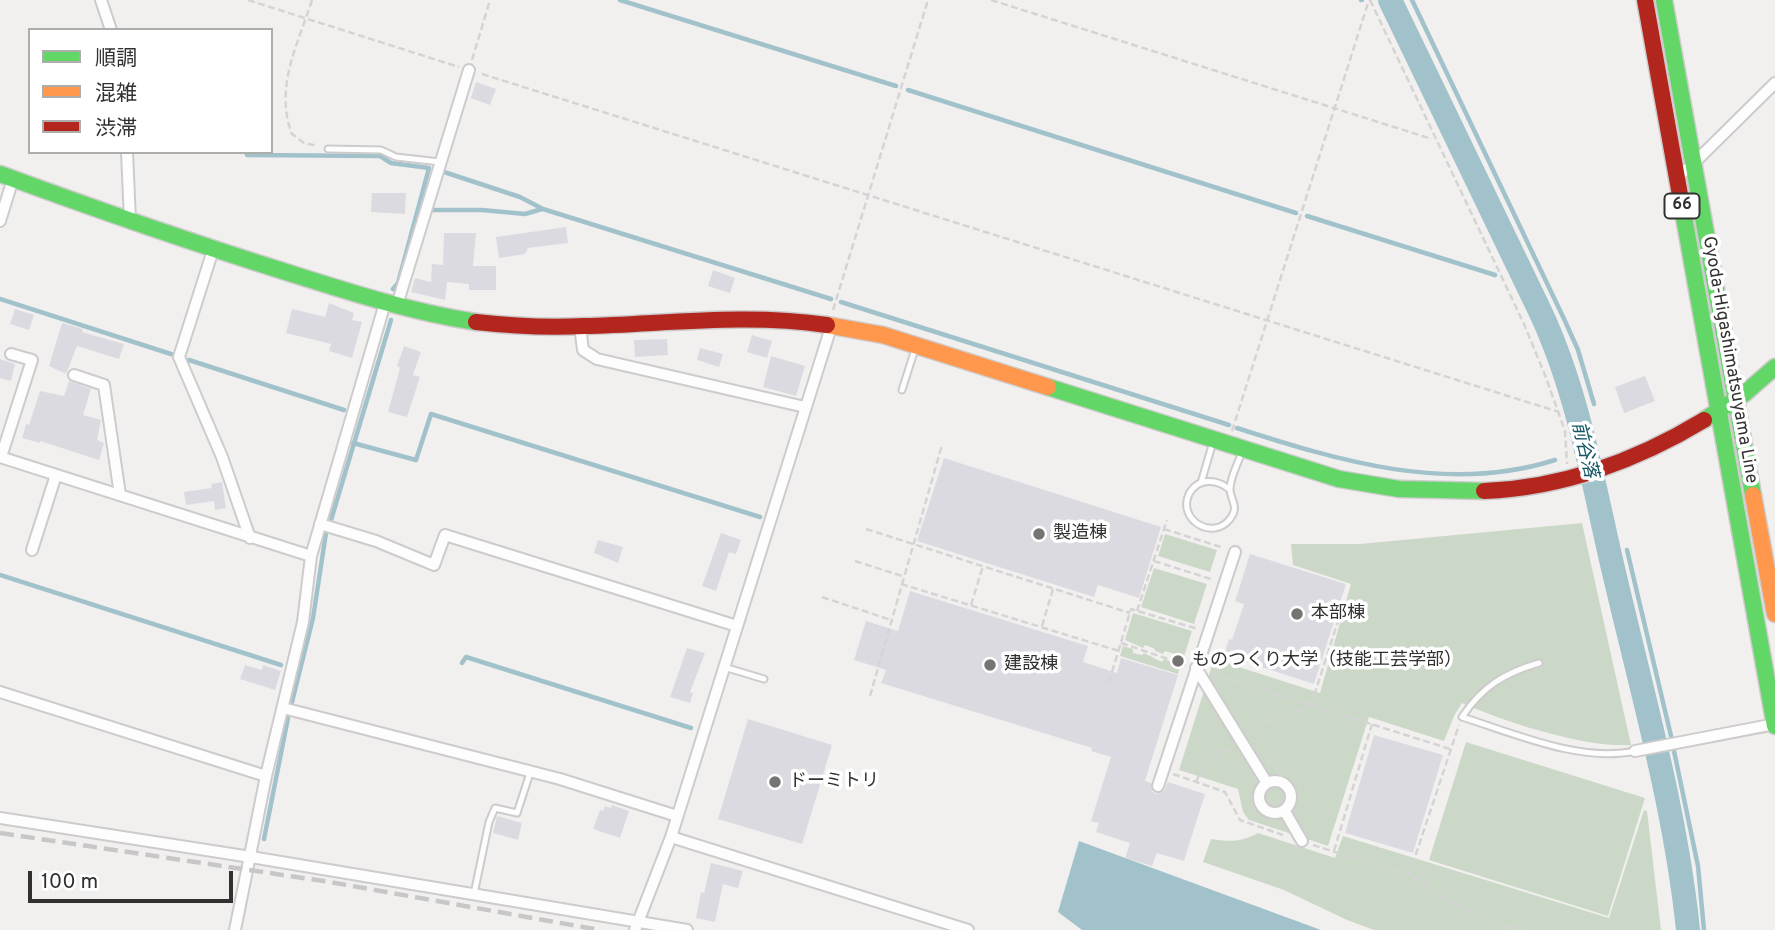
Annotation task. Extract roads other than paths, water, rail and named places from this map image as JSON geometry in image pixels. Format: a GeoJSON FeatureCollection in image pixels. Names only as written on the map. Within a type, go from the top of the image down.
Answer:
{"type":"FeatureCollection","features":[{"type":"Feature","properties":{"kind":"street"},"geometry":{"type":"LineString","coordinates":[[102,0],[110,28]]}},
{"type":"Feature","properties":{"kind":"street","name":"Gyoda-Higashimatsuyama Line"},"geometry":{"type":"LineString","coordinates":[[1645,0],[1775,725]]}},
{"type":"Feature","properties":{"kind":"street","name":"Gyoda-Higashimatsuyama Line"},"geometry":{"type":"LineString","coordinates":[[1664,0],[1775,614]]}},
{"type":"Feature","properties":{"kind":"street"},"geometry":{"type":"LineString","coordinates":[[235,930],[266,776],[303,622],[312,556],[320,524],[468,70]]}},
{"type":"Feature","properties":{"kind":"street"},"geometry":{"type":"LineString","coordinates":[[1677,177],[1775,83]]}},
{"type":"Feature","properties":{"kind":"street"},"geometry":{"type":"LineString","coordinates":[[127,154],[130,221]]}},
{"type":"Feature","properties":{"kind":"street"},"geometry":{"type":"LineString","coordinates":[[0,221],[7,177],[213,250],[391,304],[476,323],[580,326],[763,319],[832,324],[916,345],[1339,479],[1402,489],[1441,492],[1489,491],[1574,477],[1679,436],[1718,413],[1773,371]]}},
{"type":"Feature","properties":{"kind":"street"},"geometry":{"type":"LineString","coordinates":[[213,250],[179,357],[222,457],[250,538]]}},
{"type":"Feature","properties":{"kind":"street"},"geometry":{"type":"LineString","coordinates":[[636,925],[671,837],[832,324]]}},
{"type":"Feature","properties":{"kind":"street"},"geometry":{"type":"LineString","coordinates":[[580,326],[583,350],[597,359],[805,407]]}},
{"type":"Feature","properties":{"kind":"street"},"geometry":{"type":"LineString","coordinates":[[11,354],[32,360],[1,457],[312,556]]}},
{"type":"Feature","properties":{"kind":"street"},"geometry":{"type":"LineString","coordinates":[[74,375],[104,385],[120,495]]}},
{"type":"Feature","properties":{"kind":"street"},"geometry":{"type":"LineString","coordinates":[[32,550],[56,475]]}},
{"type":"Feature","properties":{"kind":"street"},"geometry":{"type":"LineString","coordinates":[[320,524],[376,541],[434,565],[445,535],[737,626]]}},
{"type":"Feature","properties":{"kind":"street"},"geometry":{"type":"LineString","coordinates":[[1158,786],[1235,552]]}},
{"type":"Feature","properties":{"kind":"street"},"geometry":{"type":"LineString","coordinates":[[1196,668],[1267,783]]}},
{"type":"Feature","properties":{"kind":"street"},"geometry":{"type":"LineString","coordinates":[[0,692],[266,776]]}},
{"type":"Feature","properties":{"kind":"street"},"geometry":{"type":"LineString","coordinates":[[283,708],[531,771],[677,816]]}},
{"type":"Feature","properties":{"kind":"street"},"geometry":{"type":"LineString","coordinates":[[1639,750],[1775,725]]}},
{"type":"Feature","properties":{"kind":"street"},"geometry":{"type":"LineString","coordinates":[[1279,781],[1288,787],[1291,797],[1284,810],[1274,813],[1261,804],[1260,794],[1267,783],[1279,781]]}},
{"type":"Feature","properties":{"kind":"street"},"geometry":{"type":"LineString","coordinates":[[1284,810],[1302,841]]}},
{"type":"Feature","properties":{"kind":"street"},"geometry":{"type":"LineString","coordinates":[[0,818],[474,894],[636,925],[687,930]]}},
{"type":"Feature","properties":{"kind":"street"},"geometry":{"type":"LineString","coordinates":[[671,837],[968,930]]}},
{"type":"Feature","properties":{"kind":"lane"},"geometry":{"type":"LineString","coordinates":[[328,149],[381,149],[396,157],[440,162]]}},
{"type":"Feature","properties":{"kind":"lane"},"geometry":{"type":"LineString","coordinates":[[902,390],[916,345]]}},
{"type":"Feature","properties":{"kind":"lane"},"geometry":{"type":"LineString","coordinates":[[1201,483],[1228,445]]}},
{"type":"Feature","properties":{"kind":"lane"},"geometry":{"type":"LineString","coordinates":[[1228,445],[1230,490],[1235,505],[1230,520],[1217,528],[1201,527],[1190,516],[1187,501],[1194,487],[1201,483],[1217,481],[1230,490]]}},
{"type":"Feature","properties":{"kind":"lane"},"geometry":{"type":"LineString","coordinates":[[1539,663],[1502,678],[1477,695],[1462,717],[1568,750],[1621,754],[1639,750]]}},
{"type":"Feature","properties":{"kind":"lane"},"geometry":{"type":"LineString","coordinates":[[723,667],[764,679]]}},
{"type":"Feature","properties":{"kind":"lane"},"geometry":{"type":"LineString","coordinates":[[474,894],[489,822],[495,808],[517,813],[531,771]]}},
{"type":"Feature","properties":{"kind":"water"},"geometry":{"type":"Polygon","coordinates":[[[1079,841],[1321,930],[1082,930],[1058,912],[1079,841]]]}},
{"type":"Feature","properties":{"kind":"waterway"},"geometry":{"type":"LineString","coordinates":[[620,0],[896,86]]}},
{"type":"Feature","properties":{"kind":"waterway","name":"前谷落"},"geometry":{"type":"LineString","coordinates":[[1390,0],[1540,311],[1566,376],[1585,444],[1658,754],[1683,886],[1688,930]]}},
{"type":"Feature","properties":{"kind":"waterway"},"geometry":{"type":"LineString","coordinates":[[1412,0],[1565,321],[1578,350],[1594,404]]}},
{"type":"Feature","properties":{"kind":"waterway"},"geometry":{"type":"LineString","coordinates":[[908,90],[1296,213]]}},
{"type":"Feature","properties":{"kind":"waterway"},"geometry":{"type":"LineString","coordinates":[[247,154],[380,156],[391,163],[429,168],[398,283],[393,289]]}},
{"type":"Feature","properties":{"kind":"waterway"},"geometry":{"type":"LineString","coordinates":[[444,172],[520,197],[543,209],[831,299]]}},
{"type":"Feature","properties":{"kind":"waterway"},"geometry":{"type":"LineString","coordinates":[[432,210],[482,210],[525,214],[542,209]]}},
{"type":"Feature","properties":{"kind":"waterway"},"geometry":{"type":"LineString","coordinates":[[1307,216],[1495,275]]}},
{"type":"Feature","properties":{"kind":"waterway"},"geometry":{"type":"LineString","coordinates":[[0,299],[174,355]]}},
{"type":"Feature","properties":{"kind":"waterway"},"geometry":{"type":"LineString","coordinates":[[841,302],[1229,425]]}},
{"type":"Feature","properties":{"kind":"waterway"},"geometry":{"type":"LineString","coordinates":[[331,520],[391,320]]}},
{"type":"Feature","properties":{"kind":"waterway"},"geometry":{"type":"LineString","coordinates":[[189,360],[344,410]]}},
{"type":"Feature","properties":{"kind":"waterway"},"geometry":{"type":"LineString","coordinates":[[353,443],[416,460],[431,414],[760,517]]}},
{"type":"Feature","properties":{"kind":"waterway"},"geometry":{"type":"LineString","coordinates":[[1237,428],[1354,462],[1434,474],[1515,470],[1555,460]]}},
{"type":"Feature","properties":{"kind":"waterway"},"geometry":{"type":"LineString","coordinates":[[1578,451],[1586,448]]}},
{"type":"Feature","properties":{"kind":"waterway"},"geometry":{"type":"LineString","coordinates":[[292,702],[313,618],[326,533]]}},
{"type":"Feature","properties":{"kind":"waterway"},"geometry":{"type":"LineString","coordinates":[[1627,550],[1671,736]]}},
{"type":"Feature","properties":{"kind":"waterway"},"geometry":{"type":"LineString","coordinates":[[0,575],[281,665]]}},
{"type":"Feature","properties":{"kind":"waterway"},"geometry":{"type":"LineString","coordinates":[[462,663],[466,657],[691,728]]}},
{"type":"Feature","properties":{"kind":"waterway"},"geometry":{"type":"LineString","coordinates":[[264,839],[288,718]]}},
{"type":"Feature","properties":{"kind":"waterway"},"geometry":{"type":"LineString","coordinates":[[1674,751],[1698,866],[1704,930]]}},
{"type":"Feature","properties":{"kind":"railway"},"geometry":{"type":"LineString","coordinates":[[0,833],[330,882],[600,930]]}},
{"type":"Feature","properties":{"kind":"place","name":"製造棟"},"geometry":{"type":"Point","coordinates":[1039,534]}},
{"type":"Feature","properties":{"kind":"place","name":"本部棟"},"geometry":{"type":"Point","coordinates":[1297,614]}},
{"type":"Feature","properties":{"kind":"place","name":"ものつくり大学（技能工芸学部）"},"geometry":{"type":"Point","coordinates":[1178,661]}},
{"type":"Feature","properties":{"kind":"place","name":"建設棟"},"geometry":{"type":"Point","coordinates":[990,665]}},
{"type":"Feature","properties":{"kind":"place","name":"ドーミトリ"},"geometry":{"type":"Point","coordinates":[775,782]}}]}
